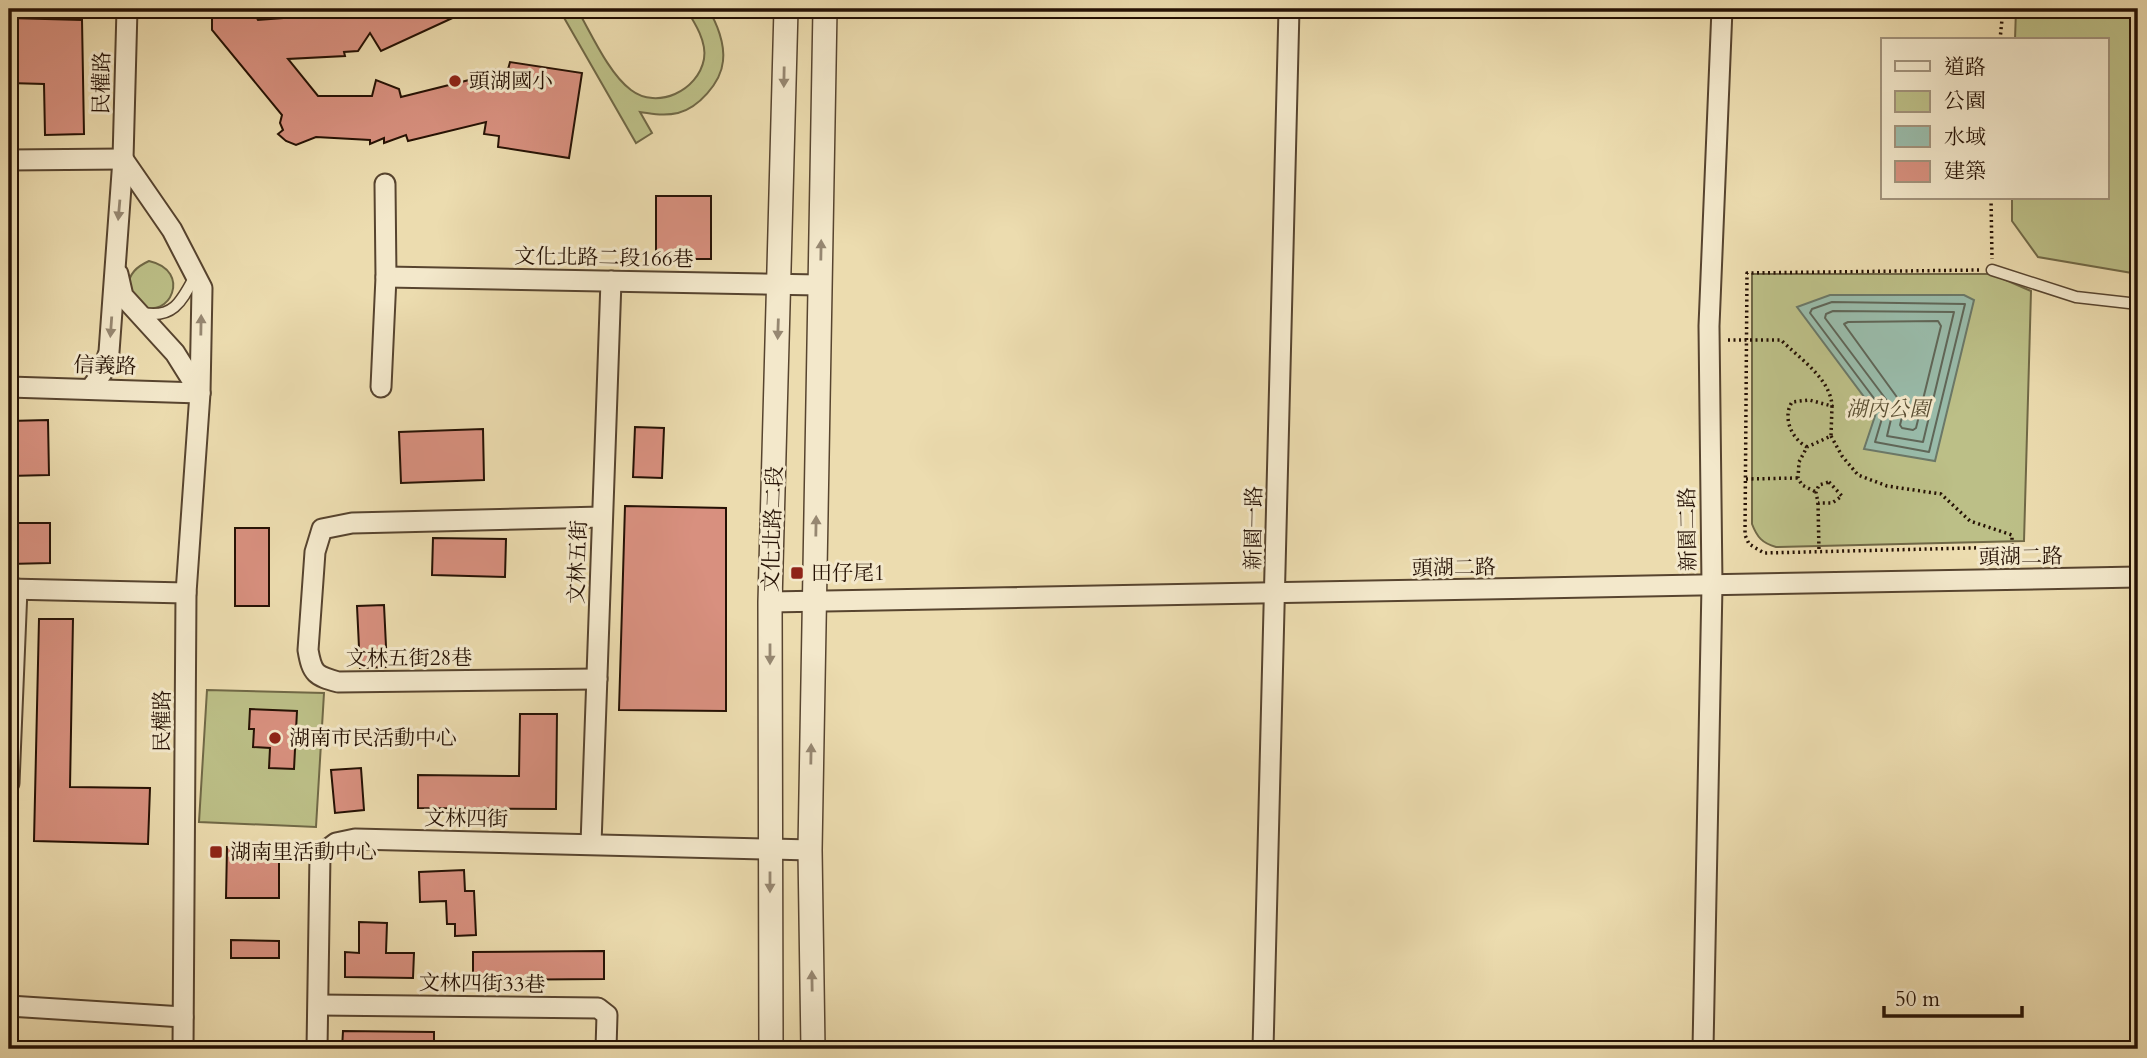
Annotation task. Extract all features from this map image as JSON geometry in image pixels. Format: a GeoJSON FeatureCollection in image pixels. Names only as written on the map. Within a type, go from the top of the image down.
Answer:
{"type":"FeatureCollection","features":[{"type":"Feature","properties":{"kind":"street","name":"民權路"},"geometry":{"type":"LineString","coordinates":[[91,388],[102,373],[109,352],[123,159],[127,9]]}},
{"type":"Feature","properties":{"kind":"street","name":"文化北路二段"},"geometry":{"type":"LineString","coordinates":[[771,1049],[771,603],[786,9]]}},
{"type":"Feature","properties":{"kind":"street","name":"文化北路二段"},"geometry":{"type":"LineString","coordinates":[[813,1049],[810,850],[825,9]]}},
{"type":"Feature","properties":{"kind":"street","name":"新園一路"},"geometry":{"type":"LineString","coordinates":[[1263,1049],[1289,9]]}},
{"type":"Feature","properties":{"kind":"street","name":"新園二路"},"geometry":{"type":"LineString","coordinates":[[1703,1049],[1712,586],[1709,326],[1722,9]]}},
{"type":"Feature","properties":{"kind":"street","name":"民權路"},"geometry":{"type":"LineString","coordinates":[[123,159],[172,230],[202,288],[200,393],[186,593],[183,1049]]}},
{"type":"Feature","properties":{"kind":"street"},"geometry":{"type":"LineString","coordinates":[[9,160],[123,159]]}},
{"type":"Feature","properties":{"kind":"street"},"geometry":{"type":"LineString","coordinates":[[381,387],[386,276],[385,184]]}},
{"type":"Feature","properties":{"kind":"street","name":"民權路"},"geometry":{"type":"LineString","coordinates":[[115,260],[123,296],[175,353],[200,393]]}},
{"type":"Feature","properties":{"kind":"street","name":"文化北路二段166巷"},"geometry":{"type":"LineString","coordinates":[[386,276],[820,285]]}},
{"type":"Feature","properties":{"kind":"street","name":"文林五街"},"geometry":{"type":"LineString","coordinates":[[591,845],[611,281]]}},
{"type":"Feature","properties":{"kind":"street","name":"信義路"},"geometry":{"type":"LineString","coordinates":[[9,387],[200,393]]}},
{"type":"Feature","properties":{"kind":"street","name":"文林五街28巷"},"geometry":{"type":"LineString","coordinates":[[597,679],[338,682],[319,677],[311,666],[309,650],[315,552],[322,529],[352,523],[602,517]]}},
{"type":"Feature","properties":{"kind":"street","name":"頭湖二路"},"geometry":{"type":"LineString","coordinates":[[771,603],[2138,577]]}},
{"type":"Feature","properties":{"kind":"street"},"geometry":{"type":"LineString","coordinates":[[9,783],[13,589],[186,593]]}},
{"type":"Feature","properties":{"kind":"street","name":"文林四街"},"geometry":{"type":"LineString","coordinates":[[317,1049],[320,855],[336,843],[355,839],[810,850]]}},
{"type":"Feature","properties":{"kind":"street","name":"文林四街33巷"},"geometry":{"type":"LineString","coordinates":[[319,1004],[598,1008],[607,1015],[606,1049]]}},
{"type":"Feature","properties":{"kind":"street"},"geometry":{"type":"LineString","coordinates":[[9,1006],[183,1017]]}},
{"type":"Feature","properties":{"kind":"lane"},"geometry":{"type":"LineString","coordinates":[[1992,270],[2076,297],[2138,304]]}},
{"type":"Feature","properties":{"kind":"lane"},"geometry":{"type":"LineString","coordinates":[[139,312],[155,315],[173,310],[195,276]]}},
{"type":"Feature","properties":{"kind":"path"},"geometry":{"type":"LineString","coordinates":[[2000,38],[2003,9]]}},
{"type":"Feature","properties":{"kind":"path"},"geometry":{"type":"LineString","coordinates":[[1991,200],[1992,270],[1747,273],[1745,535],[1749,544],[1764,553],[2012,547]]}},
{"type":"Feature","properties":{"kind":"path"},"geometry":{"type":"LineString","coordinates":[[1728,340],[1781,340],[1822,380],[1831,396],[1831,436],[1842,456],[1858,475],[1887,486],[1941,494],[1970,522],[2012,534],[2012,562]]}},
{"type":"Feature","properties":{"kind":"path"},"geometry":{"type":"LineString","coordinates":[[1807,447],[1798,442],[1790,428],[1788,409],[1792,402],[1809,400],[1832,406]]}},
{"type":"Feature","properties":{"kind":"path"},"geometry":{"type":"LineString","coordinates":[[1816,492],[1802,485],[1798,478],[1799,462],[1807,447],[1831,436]]}},
{"type":"Feature","properties":{"kind":"path"},"geometry":{"type":"LineString","coordinates":[[1746,479],[1798,478]]}},
{"type":"Feature","properties":{"kind":"path"},"geometry":{"type":"LineString","coordinates":[[1818,503],[1832,503],[1842,496],[1829,482],[1819,485],[1816,492],[1819,551]]}},
{"type":"Feature","properties":{"kind":"green space"},"geometry":{"type":"Polygon","coordinates":[[[559,9],[577,9],[615,74],[631,90],[641,96],[653,98],[675,94],[694,80],[704,59],[704,46],[686,9],[708,9],[722,41],[723,61],[718,78],[700,100],[686,110],[668,114],[640,112],[652,133],[636,143],[559,9]]]}},
{"type":"Feature","properties":{"kind":"green space"},"geometry":{"type":"Polygon","coordinates":[[[2016,9],[2138,9],[2138,274],[2038,257],[2012,221],[2012,200],[2108,200],[2108,38],[2015,38],[2016,9]]]}},
{"type":"Feature","properties":{"kind":"green space"},"geometry":{"type":"Polygon","coordinates":[[[149,261],[162,266],[170,274],[173,284],[167,301],[151,308],[141,305],[127,287],[134,271],[149,261]]]}},
{"type":"Feature","properties":{"kind":"green space","name":"湖內公園"},"geometry":{"type":"Polygon","coordinates":[[[1752,274],[1992,274],[2031,291],[2024,541],[1776,547],[1761,539],[1752,524],[1752,274]]]}},
{"type":"Feature","properties":{"kind":"green space"},"geometry":{"type":"Polygon","coordinates":[[[207,690],[324,693],[316,827],[199,822],[207,690]]]}},
{"type":"Feature","properties":{"kind":"water"},"geometry":{"type":"Polygon","coordinates":[[[1830,295],[1964,295],[1974,300],[1935,461],[1864,449],[1876,413],[1797,307],[1830,295]]]}},
{"type":"Feature","properties":{"kind":"building"},"geometry":{"type":"Polygon","coordinates":[[[212,9],[252,9],[258,20],[363,12],[370,9],[472,9],[381,51],[370,33],[358,51],[344,52],[345,56],[288,59],[318,96],[372,96],[376,80],[399,89],[401,97],[481,77],[493,69],[507,73],[510,62],[582,73],[569,158],[498,147],[499,136],[484,134],[486,122],[408,141],[406,135],[384,143],[384,138],[370,144],[370,140],[316,137],[296,145],[286,141],[278,134],[283,130],[280,123],[282,115],[212,30],[212,9]]]}},
{"type":"Feature","properties":{"kind":"building"},"geometry":{"type":"Polygon","coordinates":[[[9,18],[82,20],[84,134],[45,135],[44,84],[9,83],[9,18]]]}},
{"type":"Feature","properties":{"kind":"building"},"geometry":{"type":"Polygon","coordinates":[[[656,196],[711,196],[711,259],[656,259],[656,196]]]}},
{"type":"Feature","properties":{"kind":"building"},"geometry":{"type":"Polygon","coordinates":[[[48,420],[49,475],[9,476],[9,421],[48,420]]]}},
{"type":"Feature","properties":{"kind":"building"},"geometry":{"type":"Polygon","coordinates":[[[635,427],[664,428],[662,478],[633,477],[635,427]]]}},
{"type":"Feature","properties":{"kind":"building"},"geometry":{"type":"Polygon","coordinates":[[[483,429],[484,480],[401,483],[399,432],[483,429]]]}},
{"type":"Feature","properties":{"kind":"building"},"geometry":{"type":"Polygon","coordinates":[[[625,506],[726,508],[726,711],[619,710],[625,506]]]}},
{"type":"Feature","properties":{"kind":"building"},"geometry":{"type":"Polygon","coordinates":[[[9,523],[50,523],[50,563],[9,564],[9,523]]]}},
{"type":"Feature","properties":{"kind":"building"},"geometry":{"type":"Polygon","coordinates":[[[235,528],[269,528],[269,606],[235,606],[235,528]]]}},
{"type":"Feature","properties":{"kind":"building"},"geometry":{"type":"Polygon","coordinates":[[[433,538],[506,539],[505,577],[432,575],[433,538]]]}},
{"type":"Feature","properties":{"kind":"building"},"geometry":{"type":"Polygon","coordinates":[[[384,605],[387,667],[360,668],[357,606],[384,605]]]}},
{"type":"Feature","properties":{"kind":"building"},"geometry":{"type":"Polygon","coordinates":[[[39,619],[73,619],[70,787],[150,788],[148,844],[34,841],[39,619]]]}},
{"type":"Feature","properties":{"kind":"building","name":"湖南市民活動中心"},"geometry":{"type":"Polygon","coordinates":[[[250,709],[297,711],[294,769],[269,768],[270,748],[253,747],[254,729],[249,729],[250,709]]]}},
{"type":"Feature","properties":{"kind":"building"},"geometry":{"type":"Polygon","coordinates":[[[520,714],[557,714],[556,809],[418,808],[418,775],[519,776],[520,714]]]}},
{"type":"Feature","properties":{"kind":"building"},"geometry":{"type":"Polygon","coordinates":[[[361,768],[364,810],[335,813],[331,770],[361,768]]]}},
{"type":"Feature","properties":{"kind":"building"},"geometry":{"type":"Polygon","coordinates":[[[227,847],[279,847],[279,898],[226,898],[227,847]]]}},
{"type":"Feature","properties":{"kind":"building"},"geometry":{"type":"Polygon","coordinates":[[[464,870],[465,891],[474,891],[476,935],[455,936],[455,924],[447,924],[446,901],[420,902],[419,872],[464,870]]]}},
{"type":"Feature","properties":{"kind":"building"},"geometry":{"type":"Polygon","coordinates":[[[359,922],[387,923],[386,953],[414,953],[413,978],[345,977],[345,952],[359,953],[359,922]]]}},
{"type":"Feature","properties":{"kind":"building"},"geometry":{"type":"Polygon","coordinates":[[[231,940],[279,941],[279,958],[231,958],[231,940]]]}},
{"type":"Feature","properties":{"kind":"building"},"geometry":{"type":"Polygon","coordinates":[[[604,951],[604,979],[473,980],[473,952],[604,951]]]}},
{"type":"Feature","properties":{"kind":"building"},"geometry":{"type":"Polygon","coordinates":[[[343,1031],[434,1032],[434,1049],[342,1049],[343,1031]]]}},
{"type":"Feature","properties":{"kind":"place","name":"頭湖國小"},"geometry":{"type":"Point","coordinates":[455,81]}},
{"type":"Feature","properties":{"kind":"place","name":"田仔尾1"},"geometry":{"type":"Point","coordinates":[797,573]}},
{"type":"Feature","properties":{"kind":"place","name":"湖南市民活動中心"},"geometry":{"type":"Point","coordinates":[275,738]}},
{"type":"Feature","properties":{"kind":"place","name":"湖南里活動中心"},"geometry":{"type":"Point","coordinates":[216,852]}}]}
